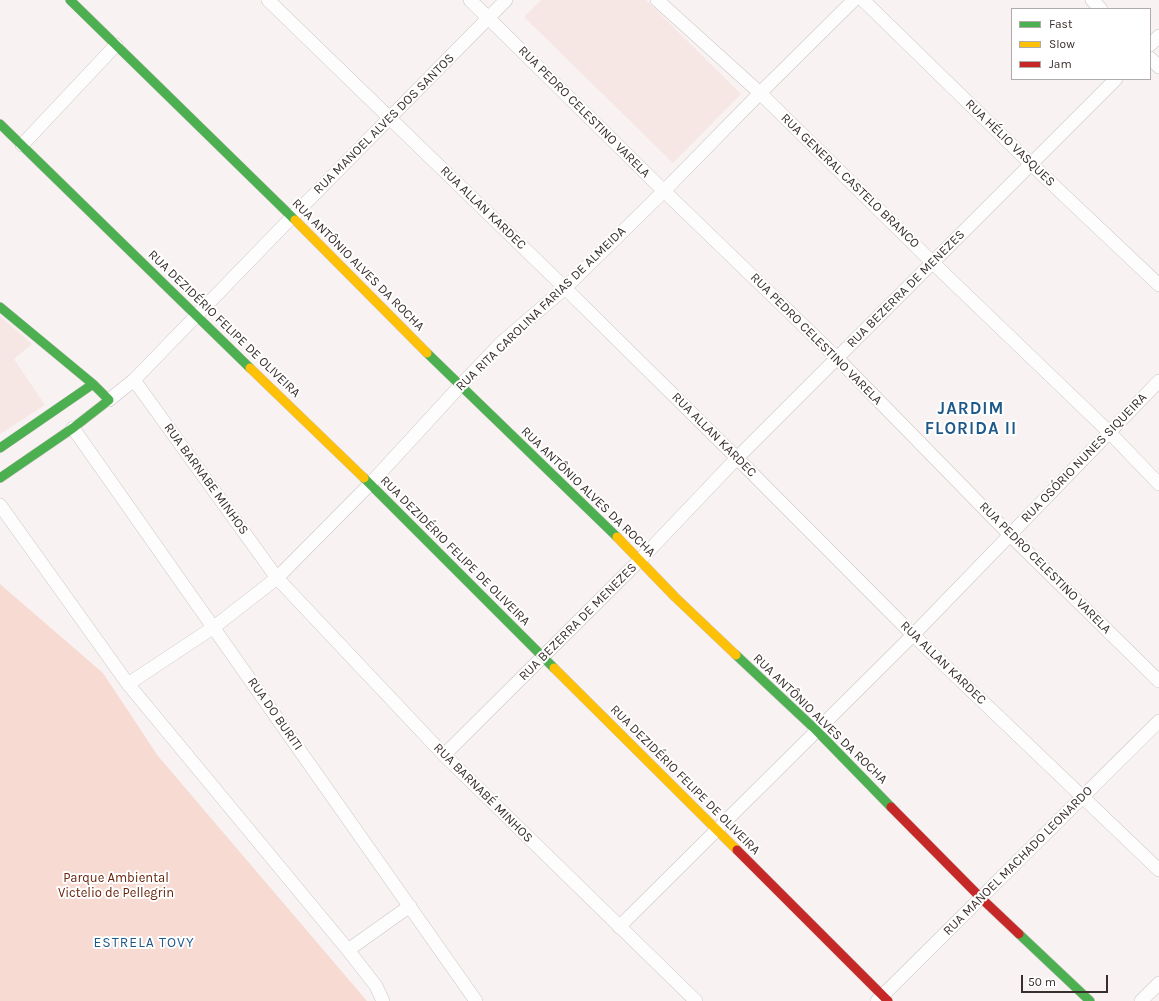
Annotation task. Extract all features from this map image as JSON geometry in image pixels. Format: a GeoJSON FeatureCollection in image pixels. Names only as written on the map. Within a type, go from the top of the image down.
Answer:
{"type":"FeatureCollection","features":[{"type":"Feature","properties":{"kind":"street","name":"RUA ANTÔNIO ALVES DA ROCHA"},"geometry":{"type":"LineString","coordinates":[[70,0],[292,217],[460,386],[640,560],[675,597],[816,730],[981,898],[1090,1001]]}},
{"type":"Feature","properties":{"kind":"street","name":"RUA ALLAN KARDEC"},"geometry":{"type":"LineString","coordinates":[[268,0],[565,288],[913,634],[1159,870]]}},
{"type":"Feature","properties":{"kind":"street","name":"RUA PEDRO CELESTINO VARELA"},"geometry":{"type":"LineString","coordinates":[[470,0],[664,191],[837,358],[1010,535],[1159,681]]}},
{"type":"Feature","properties":{"kind":"street","name":"RUA MANOEL ALVES DOS SANTOS"},"geometry":{"type":"LineString","coordinates":[[109,400],[134,380],[506,0]]}},
{"type":"Feature","properties":{"kind":"street","name":"RUA GENERAL CASTELO BRANCO"},"geometry":{"type":"LineString","coordinates":[[657,0],[760,93],[932,262],[1109,432],[1159,484]]}},
{"type":"Feature","properties":{"kind":"street","name":"RUA RITA CAROLINA FARIAS DE ALMEIDA"},"geometry":{"type":"LineString","coordinates":[[128,684],[214,627],[277,578],[370,484],[501,343],[565,288],[854,0]]}},
{"type":"Feature","properties":{"kind":"street","name":"RUA HÉLIO VASQUES"},"geometry":{"type":"LineString","coordinates":[[863,0],[1031,164],[1159,285]]}},
{"type":"Feature","properties":{"kind":"street"},"geometry":{"type":"LineString","coordinates":[[1092,0],[1100,8]]}},
{"type":"Feature","properties":{"kind":"street"},"geometry":{"type":"LineString","coordinates":[[1151,44],[1159,36]]}},
{"type":"Feature","properties":{"kind":"street"},"geometry":{"type":"LineString","coordinates":[[22,145],[116,45]]}},
{"type":"Feature","properties":{"kind":"street"},"geometry":{"type":"LineString","coordinates":[[1151,59],[1159,67]]}},
{"type":"Feature","properties":{"kind":"street","name":"RUA BEZERRA DE MENEZES"},"geometry":{"type":"LineString","coordinates":[[444,755],[640,560],[737,458],[1115,80]]}},
{"type":"Feature","properties":{"kind":"street","name":"RUA DEZIDÉRIO FELIPE DE OLIVEIRA"},"geometry":{"type":"LineString","coordinates":[[0,124],[370,484],[883,999]]}},
{"type":"Feature","properties":{"kind":"street"},"geometry":{"type":"LineString","coordinates":[[0,306],[93,384],[109,400],[73,428],[0,478]]}},
{"type":"Feature","properties":{"kind":"street","name":"RUA BARNABE MINHOS"},"geometry":{"type":"LineString","coordinates":[[134,380],[277,578]]}},
{"type":"Feature","properties":{"kind":"street","name":"RUA OSÓRIO NUNES SIQUEIRA"},"geometry":{"type":"LineString","coordinates":[[619,927],[913,634],[1159,381]]}},
{"type":"Feature","properties":{"kind":"street"},"geometry":{"type":"LineString","coordinates":[[0,448],[93,384]]}},
{"type":"Feature","properties":{"kind":"street","name":"RUA DO BURITI"},"geometry":{"type":"LineString","coordinates":[[73,428],[476,1001]]}},
{"type":"Feature","properties":{"kind":"street"},"geometry":{"type":"LineString","coordinates":[[0,505],[128,684],[348,950],[376,986],[383,1001]]}},
{"type":"Feature","properties":{"kind":"street","name":"RUA BARNABÉ MINHOS"},"geometry":{"type":"LineString","coordinates":[[277,578],[444,755],[696,1001]]}},
{"type":"Feature","properties":{"kind":"street","name":"RUA MANOEL MACHADO LEONARDO"},"geometry":{"type":"LineString","coordinates":[[883,999],[981,898],[1159,721]]}},
{"type":"Feature","properties":{"kind":"street"},"geometry":{"type":"LineString","coordinates":[[348,950],[410,906]]}},
{"type":"Feature","properties":{"kind":"street"},"geometry":{"type":"LineString","coordinates":[[1142,1001],[1159,983]]}},
{"type":"Feature","properties":{"kind":"shaded area"},"geometry":{"type":"Polygon","coordinates":[[[541,0],[646,0],[741,94],[673,163],[524,17],[541,0]]]}},
{"type":"Feature","properties":{"kind":"shaded area"},"geometry":{"type":"Polygon","coordinates":[[[0,316],[32,344],[14,359],[45,405],[0,434],[0,316]]]}},
{"type":"Feature","properties":{"kind":"green space","name":"Parque Ambiental Victelio de Pellegrin"},"geometry":{"type":"Polygon","coordinates":[[[0,584],[103,673],[158,756],[367,1001],[0,1001],[0,584]]]}},
{"type":"Feature","properties":{"kind":"traffic: fast"},"geometry":{"type":"LineString","coordinates":[[70,0],[295,220]]}},
{"type":"Feature","properties":{"kind":"traffic: fast"},"geometry":{"type":"LineString","coordinates":[[0,124],[250,368]]}},
{"type":"Feature","properties":{"kind":"traffic: fast"},"geometry":{"type":"LineString","coordinates":[[0,307],[93,384],[109,400],[73,428],[0,478]]}},
{"type":"Feature","properties":{"kind":"traffic: fast"},"geometry":{"type":"LineString","coordinates":[[427,353],[617,537]]}},
{"type":"Feature","properties":{"kind":"traffic: fast"},"geometry":{"type":"LineString","coordinates":[[0,448],[93,384]]}},
{"type":"Feature","properties":{"kind":"traffic: fast"},"geometry":{"type":"LineString","coordinates":[[364,478],[554,668]]}},
{"type":"Feature","properties":{"kind":"traffic: fast"},"geometry":{"type":"LineString","coordinates":[[736,655],[816,730],[891,807]]}},
{"type":"Feature","properties":{"kind":"traffic: fast"},"geometry":{"type":"LineString","coordinates":[[1019,934],[1090,1001]]}},
{"type":"Feature","properties":{"kind":"traffic: slow"},"geometry":{"type":"LineString","coordinates":[[295,220],[427,353]]}},
{"type":"Feature","properties":{"kind":"traffic: slow"},"geometry":{"type":"LineString","coordinates":[[250,368],[364,478]]}},
{"type":"Feature","properties":{"kind":"traffic: slow"},"geometry":{"type":"LineString","coordinates":[[617,537],[675,597],[736,655]]}},
{"type":"Feature","properties":{"kind":"traffic: slow"},"geometry":{"type":"LineString","coordinates":[[554,668],[737,850]]}},
{"type":"Feature","properties":{"kind":"traffic: jam"},"geometry":{"type":"LineString","coordinates":[[891,807],[981,898],[1019,934]]}},
{"type":"Feature","properties":{"kind":"traffic: jam"},"geometry":{"type":"LineString","coordinates":[[737,850],[888,1001]]}},
{"type":"Feature","properties":{"kind":"district","name":"JARDIM FLORIDA II"},"geometry":{"type":"Point","coordinates":[971,419]}},
{"type":"Feature","properties":{"kind":"district","name":"ESTRELA TOVY"},"geometry":{"type":"Point","coordinates":[144,943]}}]}
